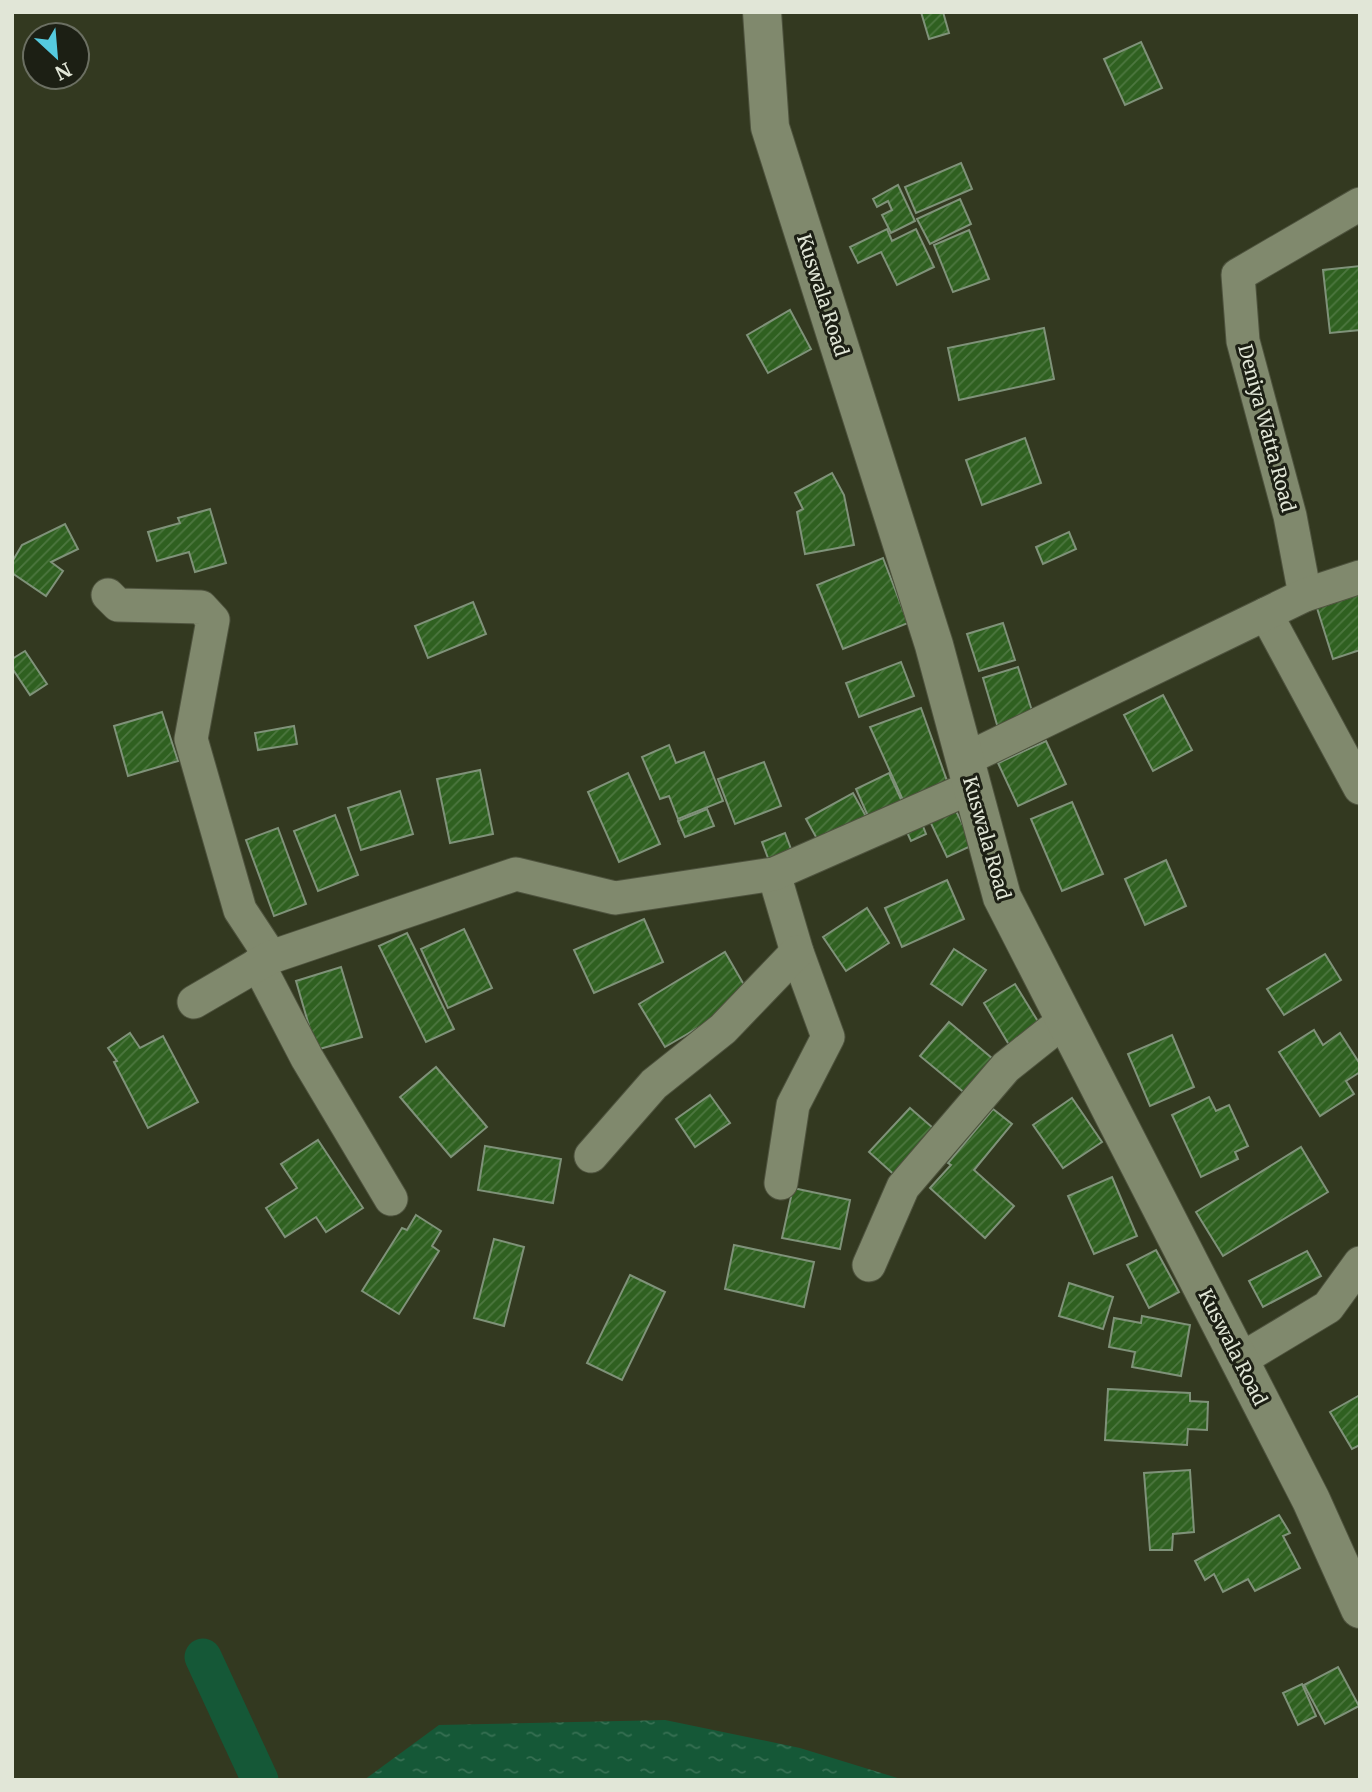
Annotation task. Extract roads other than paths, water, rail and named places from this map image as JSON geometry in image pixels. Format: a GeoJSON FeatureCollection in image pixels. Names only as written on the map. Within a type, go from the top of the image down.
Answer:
{"type":"FeatureCollection","features":[{"type":"Feature","properties":{"kind":"street","name":"Kuswala Road"},"geometry":{"type":"LineString","coordinates":[[762,12],[770,127],[934,645],[1002,897],[1311,1500],[1360,1609]]}},
{"type":"Feature","properties":{"kind":"street","name":"Deniya Watta Road"},"geometry":{"type":"LineString","coordinates":[[1305,595],[1290,516],[1243,341],[1238,275],[1360,204]]}},
{"type":"Feature","properties":{"kind":"street"},"geometry":{"type":"LineString","coordinates":[[194,1002],[264,961],[516,874],[615,898],[774,874],[968,774],[1266,614],[1305,595],[1360,577]]}},
{"type":"Feature","properties":{"kind":"street"},"geometry":{"type":"LineString","coordinates":[[108,595],[118,604],[201,607],[213,620],[191,738],[240,910],[307,1058],[391,1199]]}},
{"type":"Feature","properties":{"kind":"street"},"geometry":{"type":"LineString","coordinates":[[1266,614],[1360,788]]}},
{"type":"Feature","properties":{"kind":"street"},"geometry":{"type":"LineString","coordinates":[[774,874],[797,951],[828,1037],[793,1105],[781,1183]]}},
{"type":"Feature","properties":{"kind":"street"},"geometry":{"type":"LineString","coordinates":[[591,1156],[654,1084],[723,1028],[797,951]]}},
{"type":"Feature","properties":{"kind":"street"},"geometry":{"type":"LineString","coordinates":[[869,1265],[903,1187],[1006,1067],[1065,1020]]}},
{"type":"Feature","properties":{"kind":"street"},"geometry":{"type":"LineString","coordinates":[[1240,1360],[1328,1307],[1360,1263]]}},
{"type":"Feature","properties":{"kind":"water"},"geometry":{"type":"Polygon","coordinates":[[[665,1720],[800,1748],[904,1780],[364,1780],[439,1725],[665,1720]]]}},
{"type":"Feature","properties":{"kind":"waterway"},"geometry":{"type":"LineString","coordinates":[[203,1657],[260,1780]]}}]}
